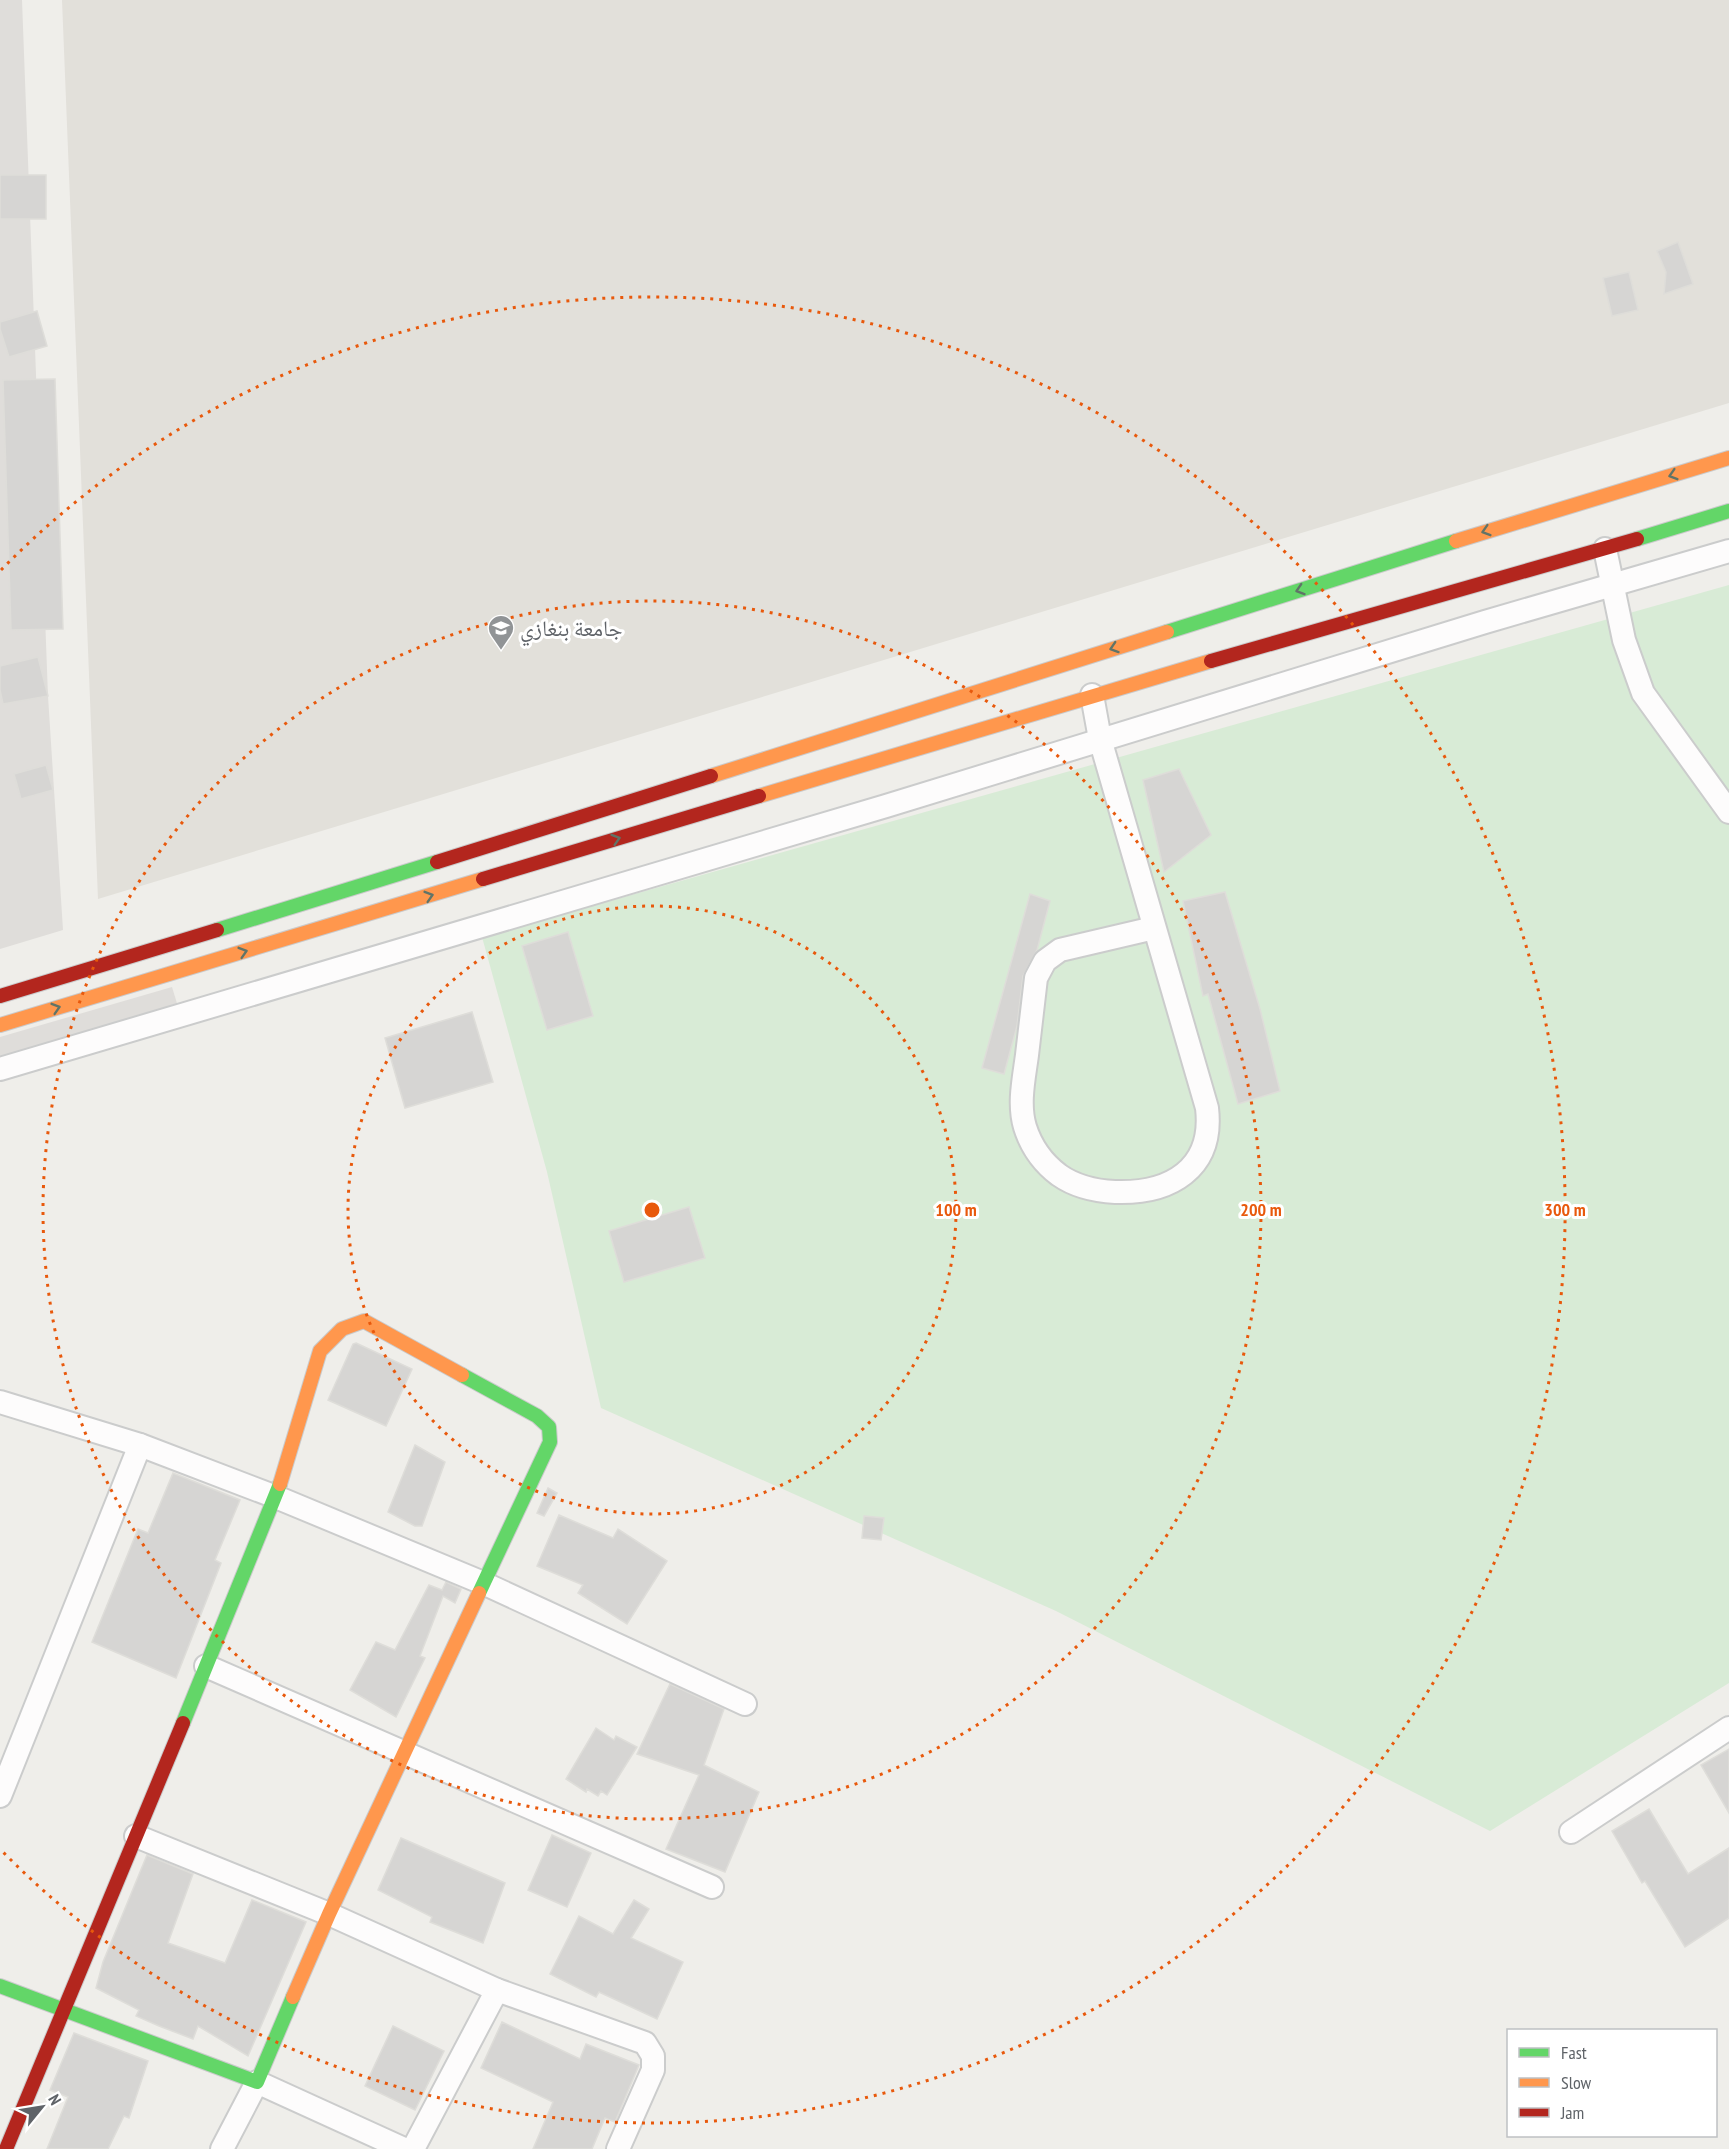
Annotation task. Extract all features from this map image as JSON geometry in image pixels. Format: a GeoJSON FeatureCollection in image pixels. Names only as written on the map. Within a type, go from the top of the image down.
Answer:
{"type":"FeatureCollection","features":[{"type":"Feature","properties":{"kind":"main road"},"geometry":{"type":"LineString","coordinates":[[0,996],[331,896],[1451,542],[1729,458]]}},
{"type":"Feature","properties":{"kind":"main road"},"geometry":{"type":"LineString","coordinates":[[0,1025],[1092,695],[1605,549],[1729,511]]}},
{"type":"Feature","properties":{"kind":"main road"},"geometry":{"type":"LineString","coordinates":[[0,1986],[63,2011],[256,2082],[329,1914],[550,1442],[549,1427],[537,1416],[364,1321],[342,1329],[320,1351],[276,1497],[136,1836],[63,2011],[6,2149]]}},
{"type":"Feature","properties":{"kind":"street"},"geometry":{"type":"LineString","coordinates":[[1605,549],[1624,640],[1643,693],[1729,812]]}},
{"type":"Feature","properties":{"kind":"street"},"geometry":{"type":"LineString","coordinates":[[0,1069],[875,809],[1100,739],[1729,551]]}},
{"type":"Feature","properties":{"kind":"street"},"geometry":{"type":"LineString","coordinates":[[1092,695],[1100,739],[1207,1108],[1208,1135],[1198,1160],[1185,1174],[1168,1185],[1121,1192],[1088,1188],[1060,1176],[1048,1166],[1030,1140],[1025,1126],[1022,1095],[1036,978],[1045,961],[1060,950],[1154,928]]}},
{"type":"Feature","properties":{"kind":"street"},"geometry":{"type":"LineString","coordinates":[[0,1402],[140,1445],[276,1497],[483,1582],[745,1704]]}},
{"type":"Feature","properties":{"kind":"street"},"geometry":{"type":"LineString","coordinates":[[0,1796],[140,1445]]}},
{"type":"Feature","properties":{"kind":"street"},"geometry":{"type":"LineString","coordinates":[[206,1666],[712,1887]]}},
{"type":"Feature","properties":{"kind":"street"},"geometry":{"type":"LineString","coordinates":[[1571,1832],[1729,1728]]}},
{"type":"Feature","properties":{"kind":"street"},"geometry":{"type":"LineString","coordinates":[[136,1836],[329,1914],[497,1990],[645,2043],[654,2056],[653,2070],[618,2149]]}},
{"type":"Feature","properties":{"kind":"street"},"geometry":{"type":"LineString","coordinates":[[413,2149],[497,1990]]}},
{"type":"Feature","properties":{"kind":"street"},"geometry":{"type":"LineString","coordinates":[[222,2149],[256,2082],[404,2149]]}},
{"type":"Feature","properties":{"kind":"shaded area"},"geometry":{"type":"Polygon","coordinates":[[[0,0],[22,0],[48,696],[63,930],[0,949],[0,0]]]}},
{"type":"Feature","properties":{"kind":"shaded area","name":"جامعة بنغازي"},"geometry":{"type":"Polygon","coordinates":[[[62,0],[1729,0],[1729,403],[98,899],[62,0]]]}},
{"type":"Feature","properties":{"kind":"shaded area"},"geometry":{"type":"Polygon","coordinates":[[[172,987],[183,1023],[0,1080],[0,1037],[172,987]]]}},
{"type":"Feature","properties":{"kind":"green space"},"geometry":{"type":"Polygon","coordinates":[[[1729,585],[1729,1683],[1490,1831],[1056,1611],[601,1408],[547,1172],[482,937],[1729,585]]]}},
{"type":"Feature","properties":{"kind":"building"},"geometry":{"type":"Polygon","coordinates":[[[0,175],[46,175],[46,219],[0,219],[0,175]]]}},
{"type":"Feature","properties":{"kind":"building"},"geometry":{"type":"Polygon","coordinates":[[[1678,242],[1693,284],[1664,294],[1666,272],[1657,251],[1678,242]]]}},
{"type":"Feature","properties":{"kind":"building"},"geometry":{"type":"Polygon","coordinates":[[[1629,272],[1638,310],[1612,316],[1603,278],[1629,272]]]}},
{"type":"Feature","properties":{"kind":"building"},"geometry":{"type":"Polygon","coordinates":[[[37,311],[47,346],[9,357],[0,322],[37,311]]]}},
{"type":"Feature","properties":{"kind":"building"},"geometry":{"type":"Polygon","coordinates":[[[55,379],[63,629],[11,630],[3,380],[55,379]]]}},
{"type":"Feature","properties":{"kind":"building"},"geometry":{"type":"Polygon","coordinates":[[[38,657],[48,696],[3,704],[0,690],[0,666],[38,657]]]}},
{"type":"Feature","properties":{"kind":"building"},"geometry":{"type":"Polygon","coordinates":[[[46,765],[53,790],[21,799],[14,774],[46,765]]]}},
{"type":"Feature","properties":{"kind":"building"},"geometry":{"type":"Polygon","coordinates":[[[1179,769],[1211,835],[1164,872],[1143,780],[1179,769]]]}},
{"type":"Feature","properties":{"kind":"building"},"geometry":{"type":"Polygon","coordinates":[[[1225,892],[1260,1009],[1280,1091],[1238,1104],[1208,994],[1203,996],[1183,901],[1225,892]]]}},
{"type":"Feature","properties":{"kind":"building"},"geometry":{"type":"Polygon","coordinates":[[[1030,894],[1050,901],[1037,950],[1023,976],[1017,1026],[1004,1074],[982,1068],[1030,894]]]}},
{"type":"Feature","properties":{"kind":"building"},"geometry":{"type":"Polygon","coordinates":[[[568,932],[593,1016],[547,1030],[522,946],[568,932]]]}},
{"type":"Feature","properties":{"kind":"building"},"geometry":{"type":"Polygon","coordinates":[[[472,1012],[493,1082],[405,1108],[385,1038],[472,1012]]]}},
{"type":"Feature","properties":{"kind":"building"},"geometry":{"type":"Polygon","coordinates":[[[689,1207],[705,1258],[624,1282],[609,1231],[689,1207]]]}},
{"type":"Feature","properties":{"kind":"building"},"geometry":{"type":"Polygon","coordinates":[[[356,1343],[412,1369],[386,1426],[328,1400],[353,1344],[356,1343]]]}},
{"type":"Feature","properties":{"kind":"building"},"geometry":{"type":"Polygon","coordinates":[[[415,1445],[445,1462],[422,1526],[415,1526],[388,1512],[415,1445]]]}},
{"type":"Feature","properties":{"kind":"building"},"geometry":{"type":"Polygon","coordinates":[[[173,1473],[240,1500],[215,1560],[221,1563],[176,1678],[92,1642],[138,1529],[148,1533],[173,1473]]]}},
{"type":"Feature","properties":{"kind":"building"},"geometry":{"type":"Polygon","coordinates":[[[548,1488],[557,1493],[544,1516],[537,1513],[548,1488]]]}},
{"type":"Feature","properties":{"kind":"building"},"geometry":{"type":"Polygon","coordinates":[[[559,1515],[613,1538],[618,1529],[667,1561],[627,1624],[578,1593],[583,1585],[537,1566],[559,1515]]]}},
{"type":"Feature","properties":{"kind":"building"},"geometry":{"type":"Polygon","coordinates":[[[864,1516],[884,1518],[881,1540],[862,1538],[864,1516]]]}},
{"type":"Feature","properties":{"kind":"building"},"geometry":{"type":"Polygon","coordinates":[[[446,1582],[461,1589],[455,1603],[443,1596],[420,1656],[425,1658],[396,1717],[350,1690],[376,1642],[395,1650],[429,1585],[442,1590],[446,1582]]]}},
{"type":"Feature","properties":{"kind":"building"},"geometry":{"type":"Polygon","coordinates":[[[670,1684],[724,1709],[704,1765],[759,1792],[725,1872],[666,1849],[699,1775],[637,1754],[670,1684]]]}},
{"type":"Feature","properties":{"kind":"building"},"geometry":{"type":"Polygon","coordinates":[[[596,1728],[614,1740],[616,1736],[637,1747],[607,1795],[601,1791],[598,1796],[587,1789],[586,1792],[566,1779],[596,1728]]]}},
{"type":"Feature","properties":{"kind":"building"},"geometry":{"type":"Polygon","coordinates":[[[1729,1749],[1729,1813],[1701,1765],[1729,1749]]]}},
{"type":"Feature","properties":{"kind":"building"},"geometry":{"type":"Polygon","coordinates":[[[1649,1809],[1688,1874],[1729,1848],[1729,1918],[1685,1947],[1645,1881],[1642,1883],[1612,1831],[1649,1809]]]}},
{"type":"Feature","properties":{"kind":"building"},"geometry":{"type":"Polygon","coordinates":[[[552,1835],[591,1853],[567,1907],[528,1890],[552,1835]]]}},
{"type":"Feature","properties":{"kind":"building"},"geometry":{"type":"Polygon","coordinates":[[[401,1838],[505,1883],[483,1943],[430,1922],[432,1917],[378,1890],[401,1838]]]}},
{"type":"Feature","properties":{"kind":"building"},"geometry":{"type":"Polygon","coordinates":[[[147,1855],[193,1874],[168,1943],[225,1963],[252,1900],[306,1922],[248,2056],[198,2026],[193,2039],[136,2016],[139,2010],[96,1988],[103,1962],[147,1855]]]}},
{"type":"Feature","properties":{"kind":"building"},"geometry":{"type":"Polygon","coordinates":[[[634,1900],[649,1909],[631,1938],[683,1962],[657,2019],[599,1992],[596,1997],[550,1974],[579,1916],[613,1934],[634,1900]]]}},
{"type":"Feature","properties":{"kind":"building"},"geometry":{"type":"Polygon","coordinates":[[[502,2022],[580,2059],[586,2044],[639,2065],[615,2122],[605,2118],[592,2149],[533,2149],[553,2102],[481,2068],[502,2022]]]}},
{"type":"Feature","properties":{"kind":"building"},"geometry":{"type":"Polygon","coordinates":[[[393,2026],[444,2051],[415,2110],[365,2086],[393,2026]]]}},
{"type":"Feature","properties":{"kind":"building"},"geometry":{"type":"Polygon","coordinates":[[[74,2033],[148,2061],[129,2118],[124,2116],[108,2149],[47,2149],[68,2097],[50,2090],[74,2033]]]}},
{"type":"Feature","properties":{"kind":"traffic: fast"},"geometry":{"type":"LineString","coordinates":[[1637,539],[1729,511]]}},
{"type":"Feature","properties":{"kind":"traffic: fast"},"geometry":{"type":"LineString","coordinates":[[1167,632],[1456,541]]}},
{"type":"Feature","properties":{"kind":"traffic: fast"},"geometry":{"type":"LineString","coordinates":[[217,930],[437,862]]}},
{"type":"Feature","properties":{"kind":"traffic: fast"},"geometry":{"type":"LineString","coordinates":[[462,1375],[537,1416],[549,1427],[550,1442],[479,1593]]}},
{"type":"Feature","properties":{"kind":"traffic: fast"},"geometry":{"type":"LineString","coordinates":[[183,1723],[280,1484]]}},
{"type":"Feature","properties":{"kind":"traffic: fast"},"geometry":{"type":"LineString","coordinates":[[0,1986],[257,2082],[293,1997]]}},
{"type":"Feature","properties":{"kind":"traffic: slow"},"geometry":{"type":"LineString","coordinates":[[1456,541],[1729,458]]}},
{"type":"Feature","properties":{"kind":"traffic: slow"},"geometry":{"type":"LineString","coordinates":[[711,776],[1167,632]]}},
{"type":"Feature","properties":{"kind":"traffic: slow"},"geometry":{"type":"LineString","coordinates":[[759,796],[1211,661]]}},
{"type":"Feature","properties":{"kind":"traffic: slow"},"geometry":{"type":"LineString","coordinates":[[0,1025],[483,879]]}},
{"type":"Feature","properties":{"kind":"traffic: slow"},"geometry":{"type":"LineString","coordinates":[[280,1484],[320,1351],[342,1329],[364,1321],[462,1375]]}},
{"type":"Feature","properties":{"kind":"traffic: slow"},"geometry":{"type":"LineString","coordinates":[[293,1997],[329,1914],[479,1593]]}},
{"type":"Feature","properties":{"kind":"traffic: jam"},"geometry":{"type":"LineString","coordinates":[[1211,661],[1637,539]]}},
{"type":"Feature","properties":{"kind":"traffic: jam"},"geometry":{"type":"LineString","coordinates":[[437,862],[711,776]]}},
{"type":"Feature","properties":{"kind":"traffic: jam"},"geometry":{"type":"LineString","coordinates":[[483,879],[759,796]]}},
{"type":"Feature","properties":{"kind":"traffic: jam"},"geometry":{"type":"LineString","coordinates":[[0,996],[217,930]]}},
{"type":"Feature","properties":{"kind":"traffic: jam"},"geometry":{"type":"LineString","coordinates":[[6,2149],[183,1723]]}},
{"type":"Feature","properties":{"kind":"place","name":"جامعة بنغازي"},"geometry":{"type":"Point","coordinates":[501,651]}}]}
